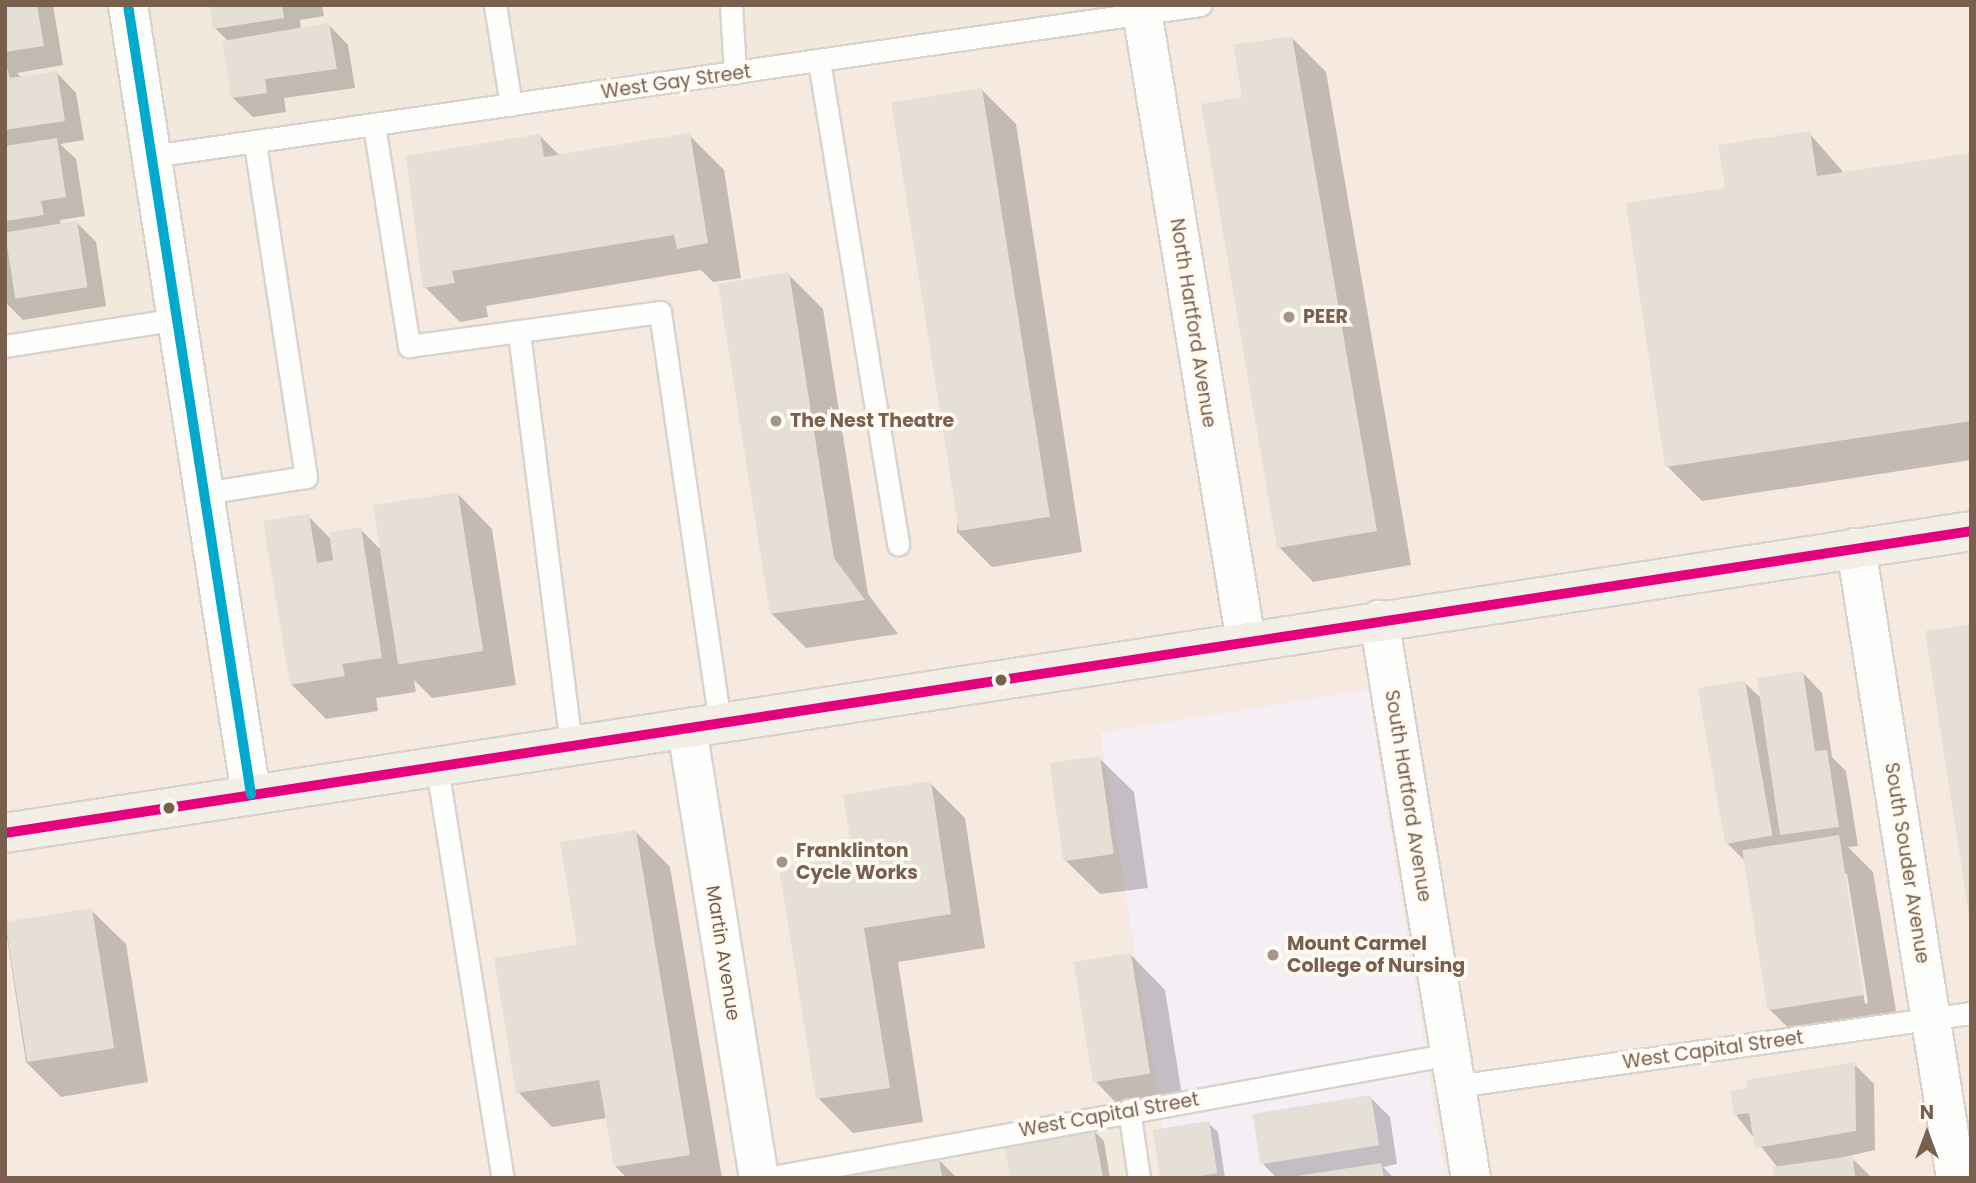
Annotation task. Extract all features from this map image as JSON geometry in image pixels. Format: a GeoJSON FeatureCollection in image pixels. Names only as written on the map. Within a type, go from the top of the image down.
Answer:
{"type":"FeatureCollection","features":[{"type":"Feature","properties":{"kind":"main road"},"geometry":{"type":"LineString","coordinates":[[5,833],[1971,531]]}},
{"type":"Feature","properties":{"kind":"street"},"geometry":{"type":"LineString","coordinates":[[128,5],[251,794]]}},
{"type":"Feature","properties":{"kind":"street","name":"North Hartford Avenue"},"geometry":{"type":"LineString","coordinates":[[1141,10],[1246,641]]}},
{"type":"Feature","properties":{"kind":"street","name":"South Souder Avenue"},"geometry":{"type":"LineString","coordinates":[[1856,548],[1956,1178]]}},
{"type":"Feature","properties":{"kind":"street","name":"South Hartford Avenue"},"geometry":{"type":"LineString","coordinates":[[1379,621],[1471,1178]]}},
{"type":"Feature","properties":{"kind":"street","name":"Martin Avenue"},"geometry":{"type":"LineString","coordinates":[[704,726],[759,1178]]}},
{"type":"Feature","properties":{"kind":"lane"},"geometry":{"type":"LineString","coordinates":[[495,5],[511,106]]}},
{"type":"Feature","properties":{"kind":"lane"},"geometry":{"type":"LineString","coordinates":[[731,5],[735,73]]}},
{"type":"Feature","properties":{"kind":"lane","name":"West Gay Street"},"geometry":{"type":"LineString","coordinates":[[152,156],[819,61],[1141,10],[1200,5]]}},
{"type":"Feature","properties":{"kind":"lane"},"geometry":{"type":"LineString","coordinates":[[819,61],[898,545]]}},
{"type":"Feature","properties":{"kind":"lane"},"geometry":{"type":"LineString","coordinates":[[374,125],[409,346],[660,312],[704,726]]}},
{"type":"Feature","properties":{"kind":"lane"},"geometry":{"type":"LineString","coordinates":[[204,493],[306,477],[256,142]]}},
{"type":"Feature","properties":{"kind":"lane"},"geometry":{"type":"LineString","coordinates":[[5,346],[177,319]]}},
{"type":"Feature","properties":{"kind":"lane"},"geometry":{"type":"LineString","coordinates":[[519,333],[571,746]]}},
{"type":"Feature","properties":{"kind":"lane"},"geometry":{"type":"LineString","coordinates":[[437,768],[503,1178]]}},
{"type":"Feature","properties":{"kind":"lane","name":"West Capital Street"},"geometry":{"type":"LineString","coordinates":[[767,1178],[1129,1110],[1454,1070],[1971,1013]]}},
{"type":"Feature","properties":{"kind":"lane"},"geometry":{"type":"LineString","coordinates":[[1129,1110],[1139,1178]]}},
{"type":"Feature","properties":{"kind":"shaded area"},"geometry":{"type":"Polygon","coordinates":[[[5,5],[1200,5],[178,319],[5,346],[5,5]]]}},
{"type":"Feature","properties":{"kind":"shaded area"},"geometry":{"type":"Polygon","coordinates":[[[1200,5],[1971,5],[1971,1178],[1139,1178],[1129,1111],[767,1178],[5,1178],[5,346],[177,319],[152,156],[1200,5]]]}},
{"type":"Feature","properties":{"kind":"shaded area","name":"Mount Carmel College of Nursing"},"geometry":{"type":"Polygon","coordinates":[[[1368,690],[1445,1178],[1171,1178],[1100,732],[1368,690]]]}},
{"type":"Feature","properties":{"kind":"shaded area"},"geometry":{"type":"Polygon","coordinates":[[[1129,1110],[1139,1178],[767,1178],[1129,1110]]]}},
{"type":"Feature","properties":{"kind":"building"},"geometry":{"type":"Polygon","coordinates":[[[5,5],[37,5],[44,46],[5,52],[5,5]]]}},
{"type":"Feature","properties":{"kind":"building"},"geometry":{"type":"Polygon","coordinates":[[[210,5],[282,5],[284,18],[213,29],[210,5]]]}},
{"type":"Feature","properties":{"kind":"building"},"geometry":{"type":"Polygon","coordinates":[[[329,23],[337,69],[265,79],[267,93],[231,98],[222,41],[329,23]]]}},
{"type":"Feature","properties":{"kind":"building","name":"PEER"},"geometry":{"type":"Polygon","coordinates":[[[1292,36],[1377,531],[1277,548],[1201,104],[1242,97],[1233,45],[1292,36]]]}},
{"type":"Feature","properties":{"kind":"building"},"geometry":{"type":"Polygon","coordinates":[[[5,62],[10,78],[57,71],[65,121],[5,130],[5,62]]]}},
{"type":"Feature","properties":{"kind":"building"},"geometry":{"type":"Polygon","coordinates":[[[982,88],[1050,517],[959,531],[891,102],[982,88]]]}},
{"type":"Feature","properties":{"kind":"building"},"geometry":{"type":"Polygon","coordinates":[[[1810,131],[1817,176],[1971,153],[1971,421],[1665,467],[1626,203],[1725,188],[1718,145],[1810,131]]]}},
{"type":"Feature","properties":{"kind":"building"},"geometry":{"type":"Polygon","coordinates":[[[690,133],[708,243],[677,249],[674,235],[452,271],[455,283],[423,288],[406,156],[540,134],[544,157],[690,133]]]}},
{"type":"Feature","properties":{"kind":"building"},"geometry":{"type":"Polygon","coordinates":[[[57,138],[66,197],[41,201],[44,215],[5,221],[5,146],[57,138]]]}},
{"type":"Feature","properties":{"kind":"building"},"geometry":{"type":"Polygon","coordinates":[[[77,221],[87,287],[15,299],[5,232],[77,221]]]}},
{"type":"Feature","properties":{"kind":"building","name":"The Nest Theatre"},"geometry":{"type":"Polygon","coordinates":[[[789,272],[834,558],[865,600],[770,614],[718,284],[789,272]]]}},
{"type":"Feature","properties":{"kind":"building"},"geometry":{"type":"Polygon","coordinates":[[[458,492],[483,651],[398,664],[373,505],[458,492]]]}},
{"type":"Feature","properties":{"kind":"building"},"geometry":{"type":"Polygon","coordinates":[[[309,514],[317,563],[333,560],[329,532],[361,527],[382,658],[342,664],[345,676],[290,685],[263,521],[309,514]]]}},
{"type":"Feature","properties":{"kind":"building"},"geometry":{"type":"Polygon","coordinates":[[[1971,624],[1971,914],[1969,915],[1925,631],[1971,624]]]}},
{"type":"Feature","properties":{"kind":"building"},"geometry":{"type":"Polygon","coordinates":[[[1803,671],[1815,751],[1827,750],[1839,827],[1780,835],[1757,678],[1803,671]]]}},
{"type":"Feature","properties":{"kind":"building"},"geometry":{"type":"Polygon","coordinates":[[[1745,680],[1772,836],[1725,844],[1698,688],[1745,680]]]}},
{"type":"Feature","properties":{"kind":"building"},"geometry":{"type":"Polygon","coordinates":[[[1100,756],[1114,854],[1063,861],[1049,763],[1100,756]]]}},
{"type":"Feature","properties":{"kind":"building"},"geometry":{"type":"Polygon","coordinates":[[[931,781],[951,914],[864,928],[890,1088],[816,1099],[779,868],[853,856],[843,795],[931,781]]]}},
{"type":"Feature","properties":{"kind":"building"},"geometry":{"type":"Polygon","coordinates":[[[636,830],[690,1155],[614,1167],[599,1080],[516,1093],[494,958],[577,944],[560,842],[636,830]]]}},
{"type":"Feature","properties":{"kind":"building"},"geometry":{"type":"Polygon","coordinates":[[[1839,835],[1864,995],[1768,1010],[1742,850],[1839,835]]]}},
{"type":"Feature","properties":{"kind":"building"},"geometry":{"type":"Polygon","coordinates":[[[92,908],[114,1048],[27,1062],[5,922],[92,908]]]}},
{"type":"Feature","properties":{"kind":"building"},"geometry":{"type":"Polygon","coordinates":[[[1131,953],[1150,1073],[1093,1083],[1074,962],[1131,953]]]}},
{"type":"Feature","properties":{"kind":"building"},"geometry":{"type":"Polygon","coordinates":[[[1855,1062],[1856,1131],[1755,1148],[1749,1113],[1734,1115],[1730,1091],[1747,1088],[1746,1080],[1855,1062]]]}},
{"type":"Feature","properties":{"kind":"building"},"geometry":{"type":"Polygon","coordinates":[[[1371,1095],[1379,1145],[1260,1164],[1252,1114],[1371,1095]]]}},
{"type":"Feature","properties":{"kind":"building"},"geometry":{"type":"Polygon","coordinates":[[[1209,1121],[1217,1173],[1188,1178],[1160,1178],[1153,1130],[1209,1121]]]}},
{"type":"Feature","properties":{"kind":"building"},"geometry":{"type":"Polygon","coordinates":[[[1094,1129],[1103,1178],[1010,1178],[1004,1143],[1094,1129]]]}},
{"type":"Feature","properties":{"kind":"building"},"geometry":{"type":"Polygon","coordinates":[[[1853,1156],[1855,1178],[1774,1178],[1773,1167],[1853,1156]]]}},
{"type":"Feature","properties":{"kind":"building"},"geometry":{"type":"Polygon","coordinates":[[[939,1157],[942,1178],[857,1178],[856,1170],[939,1157]]]}},
{"type":"Feature","properties":{"kind":"building"},"geometry":{"type":"Polygon","coordinates":[[[1381,1163],[1384,1178],[1297,1178],[1297,1176],[1381,1163]]]}},
{"type":"Feature","properties":{"kind":"transit line"},"geometry":{"type":"LineString","coordinates":[[128,5],[251,794]]}},
{"type":"Feature","properties":{"kind":"transit line"},"geometry":{"type":"LineString","coordinates":[[5,833],[1971,531]]}},
{"type":"Feature","properties":{"kind":"place","name":"PEER"},"geometry":{"type":"Point","coordinates":[1289,317]}},
{"type":"Feature","properties":{"kind":"place","name":"The Nest Theatre"},"geometry":{"type":"Point","coordinates":[776,421]}},
{"type":"Feature","properties":{"kind":"place","name":"Franklinton Cycle Works"},"geometry":{"type":"Point","coordinates":[782,862]}},
{"type":"Feature","properties":{"kind":"place","name":"Mount Carmel College of Nursing"},"geometry":{"type":"Point","coordinates":[1273,955]}}]}
